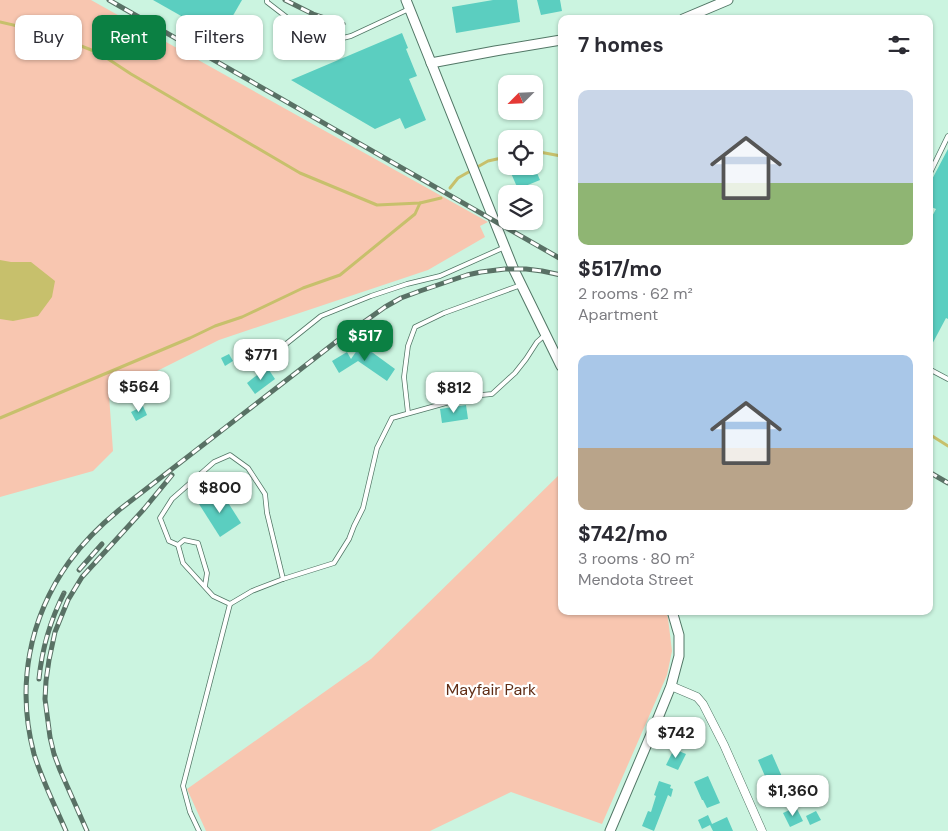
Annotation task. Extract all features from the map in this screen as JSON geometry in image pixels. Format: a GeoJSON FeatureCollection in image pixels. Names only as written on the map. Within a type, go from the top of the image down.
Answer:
{"type":"FeatureCollection","features":[{"type":"Feature","properties":{"kind":"street"},"geometry":{"type":"LineString","coordinates":[[692,15],[728,0]]}},
{"type":"Feature","properties":{"kind":"street"},"geometry":{"type":"LineString","coordinates":[[408,4],[514,270],[558,360]]}},
{"type":"Feature","properties":{"kind":"street"},"geometry":{"type":"LineString","coordinates":[[431,63],[495,50],[558,40]]}},
{"type":"Feature","properties":{"kind":"street"},"geometry":{"type":"LineString","coordinates":[[610,831],[671,686],[679,656],[679,635],[673,615]]}},
{"type":"Feature","properties":{"kind":"street"},"geometry":{"type":"LineString","coordinates":[[671,686],[697,697],[704,704],[762,831]]}},
{"type":"Feature","properties":{"kind":"lane"},"geometry":{"type":"LineString","coordinates":[[268,0],[267,2],[298,26],[327,42],[351,36],[408,4]]}},
{"type":"Feature","properties":{"kind":"lane"},"geometry":{"type":"LineString","coordinates":[[933,167],[948,136]]}},
{"type":"Feature","properties":{"kind":"lane"},"geometry":{"type":"LineString","coordinates":[[266,360],[322,316],[407,284],[440,276],[505,247]]}},
{"type":"Feature","properties":{"kind":"lane"},"geometry":{"type":"LineString","coordinates":[[408,413],[404,377],[408,346],[415,327],[444,313],[522,284]]}},
{"type":"Feature","properties":{"kind":"lane"},"geometry":{"type":"LineString","coordinates":[[199,831],[190,812],[184,786],[230,604],[252,591],[334,563],[350,539],[363,508],[378,448],[392,418],[472,396],[492,394],[515,373],[537,342],[546,334]]}},
{"type":"Feature","properties":{"kind":"lane"},"geometry":{"type":"LineString","coordinates":[[933,371],[948,379]]}},
{"type":"Feature","properties":{"kind":"lane"},"geometry":{"type":"LineString","coordinates":[[230,604],[213,596],[183,563],[178,545],[168,540],[160,518],[172,499],[214,462],[230,456],[248,468],[265,494],[267,513],[283,579]]}},
{"type":"Feature","properties":{"kind":"lane"},"geometry":{"type":"LineString","coordinates":[[178,545],[184,540],[198,543],[207,573],[205,586]]}},
{"type":"Feature","properties":{"kind":"green space"},"geometry":{"type":"Polygon","coordinates":[[[0,0],[91,0],[118,15],[92,15],[92,60],[166,60],[166,42],[176,48],[176,60],[198,60],[488,222],[480,226],[485,237],[428,270],[219,340],[109,395],[113,451],[93,471],[0,497],[0,0]]]}},
{"type":"Feature","properties":{"kind":"green space","name":"Mayfair Park"},"geometry":{"type":"Polygon","coordinates":[[[558,476],[558,615],[667,615],[672,651],[667,675],[602,824],[511,792],[430,831],[206,831],[187,789],[371,659],[558,476]]]}},
{"type":"Feature","properties":{"kind":"shaded area"},"geometry":{"type":"Polygon","coordinates":[[[0,260],[31,262],[55,281],[52,297],[38,316],[13,321],[0,319],[0,260]]]}},
{"type":"Feature","properties":{"kind":"building"},"geometry":{"type":"Polygon","coordinates":[[[153,0],[242,0],[233,15],[179,15],[153,0]]]}},
{"type":"Feature","properties":{"kind":"building"},"geometry":{"type":"Polygon","coordinates":[[[493,0],[517,0],[520,22],[456,33],[452,7],[493,0]]]}},
{"type":"Feature","properties":{"kind":"building"},"geometry":{"type":"Polygon","coordinates":[[[537,0],[560,0],[562,11],[541,15],[537,0]]]}},
{"type":"Feature","properties":{"kind":"building"},"geometry":{"type":"Polygon","coordinates":[[[402,33],[417,76],[409,79],[426,120],[405,129],[400,118],[375,129],[291,80],[338,60],[345,60],[345,57],[402,33]]]}},
{"type":"Feature","properties":{"kind":"building"},"geometry":{"type":"Polygon","coordinates":[[[948,149],[948,319],[946,318],[933,342],[933,215],[936,209],[933,208],[933,177],[948,149]]]}},
{"type":"Feature","properties":{"kind":"building"},"geometry":{"type":"Polygon","coordinates":[[[512,175],[538,175],[540,180],[528,185],[516,185],[512,175]]]}},
{"type":"Feature","properties":{"kind":"building"},"geometry":{"type":"Polygon","coordinates":[[[364,340],[372,346],[369,350],[395,369],[387,381],[358,361],[339,373],[332,361],[347,352],[351,359],[364,340]]]}},
{"type":"Feature","properties":{"kind":"building"},"geometry":{"type":"Polygon","coordinates":[[[229,354],[233,361],[225,366],[221,358],[229,354]]]}},
{"type":"Feature","properties":{"kind":"building"},"geometry":{"type":"Polygon","coordinates":[[[267,367],[275,379],[255,394],[247,383],[267,367]]]}},
{"type":"Feature","properties":{"kind":"building"},"geometry":{"type":"Polygon","coordinates":[[[466,405],[468,419],[442,423],[440,409],[466,405]]]}},
{"type":"Feature","properties":{"kind":"building"},"geometry":{"type":"Polygon","coordinates":[[[143,406],[147,415],[136,421],[131,412],[143,406]]]}},
{"type":"Feature","properties":{"kind":"building"},"geometry":{"type":"Polygon","coordinates":[[[220,490],[241,523],[220,537],[199,504],[220,490]]]}},
{"type":"Feature","properties":{"kind":"building"},"geometry":{"type":"Polygon","coordinates":[[[674,749],[686,754],[678,770],[666,765],[674,749]]]}},
{"type":"Feature","properties":{"kind":"building"},"geometry":{"type":"Polygon","coordinates":[[[772,754],[783,779],[785,778],[792,791],[775,799],[758,760],[772,754]]]}},
{"type":"Feature","properties":{"kind":"building"},"geometry":{"type":"Polygon","coordinates":[[[708,776],[720,803],[707,808],[694,782],[708,776]]]}},
{"type":"Feature","properties":{"kind":"building"},"geometry":{"type":"Polygon","coordinates":[[[659,781],[671,785],[670,788],[673,789],[671,797],[668,795],[654,831],[642,826],[648,811],[651,812],[659,781]]]}},
{"type":"Feature","properties":{"kind":"building"},"geometry":{"type":"Polygon","coordinates":[[[800,788],[805,798],[794,803],[789,793],[800,788]]]}},
{"type":"Feature","properties":{"kind":"building"},"geometry":{"type":"Polygon","coordinates":[[[796,807],[803,821],[790,827],[783,813],[796,807]]]}},
{"type":"Feature","properties":{"kind":"building"},"geometry":{"type":"Polygon","coordinates":[[[816,811],[821,820],[810,825],[806,816],[816,811]]]}},
{"type":"Feature","properties":{"kind":"building"},"geometry":{"type":"Polygon","coordinates":[[[708,815],[712,824],[727,817],[733,831],[713,831],[710,825],[702,829],[698,820],[708,815]]]}},
{"type":"Feature","properties":{"kind":"waterway"},"geometry":{"type":"LineString","coordinates":[[0,22],[48,33],[99,53],[131,74],[300,173],[377,205],[420,203],[441,198]]}},
{"type":"Feature","properties":{"kind":"waterway"},"geometry":{"type":"LineString","coordinates":[[543,153],[558,155]]}},
{"type":"Feature","properties":{"kind":"waterway"},"geometry":{"type":"LineString","coordinates":[[450,188],[458,178],[488,161],[498,159]]}},
{"type":"Feature","properties":{"kind":"waterway"},"geometry":{"type":"LineString","coordinates":[[0,418],[215,326],[242,317],[303,288],[340,275],[415,214],[420,203]]}},
{"type":"Feature","properties":{"kind":"waterway"},"geometry":{"type":"LineString","coordinates":[[933,437],[948,446]]}},
{"type":"Feature","properties":{"kind":"railway"},"geometry":{"type":"LineString","coordinates":[[109,0],[558,257]]}},
{"type":"Feature","properties":{"kind":"railway"},"geometry":{"type":"LineString","coordinates":[[285,0],[316,15]]}},
{"type":"Feature","properties":{"kind":"railway"},"geometry":{"type":"LineString","coordinates":[[66,831],[34,754],[26,703],[27,678],[30,654],[44,606],[69,562],[86,541],[119,510],[337,341],[385,307],[401,298],[481,272],[526,269],[558,274]]}},
{"type":"Feature","properties":{"kind":"railway"},"geometry":{"type":"LineString","coordinates":[[933,474],[948,483]]}},
{"type":"Feature","properties":{"kind":"railway"},"geometry":{"type":"LineString","coordinates":[[87,831],[60,770],[50,737],[45,699],[49,660],[55,632],[68,600],[82,577],[172,475]]}},
{"type":"Feature","properties":{"kind":"railway"},"geometry":{"type":"LineString","coordinates":[[79,570],[102,544]]}},
{"type":"Feature","properties":{"kind":"railway"},"geometry":{"type":"LineString","coordinates":[[39,679],[47,635],[64,593]]}}]}
